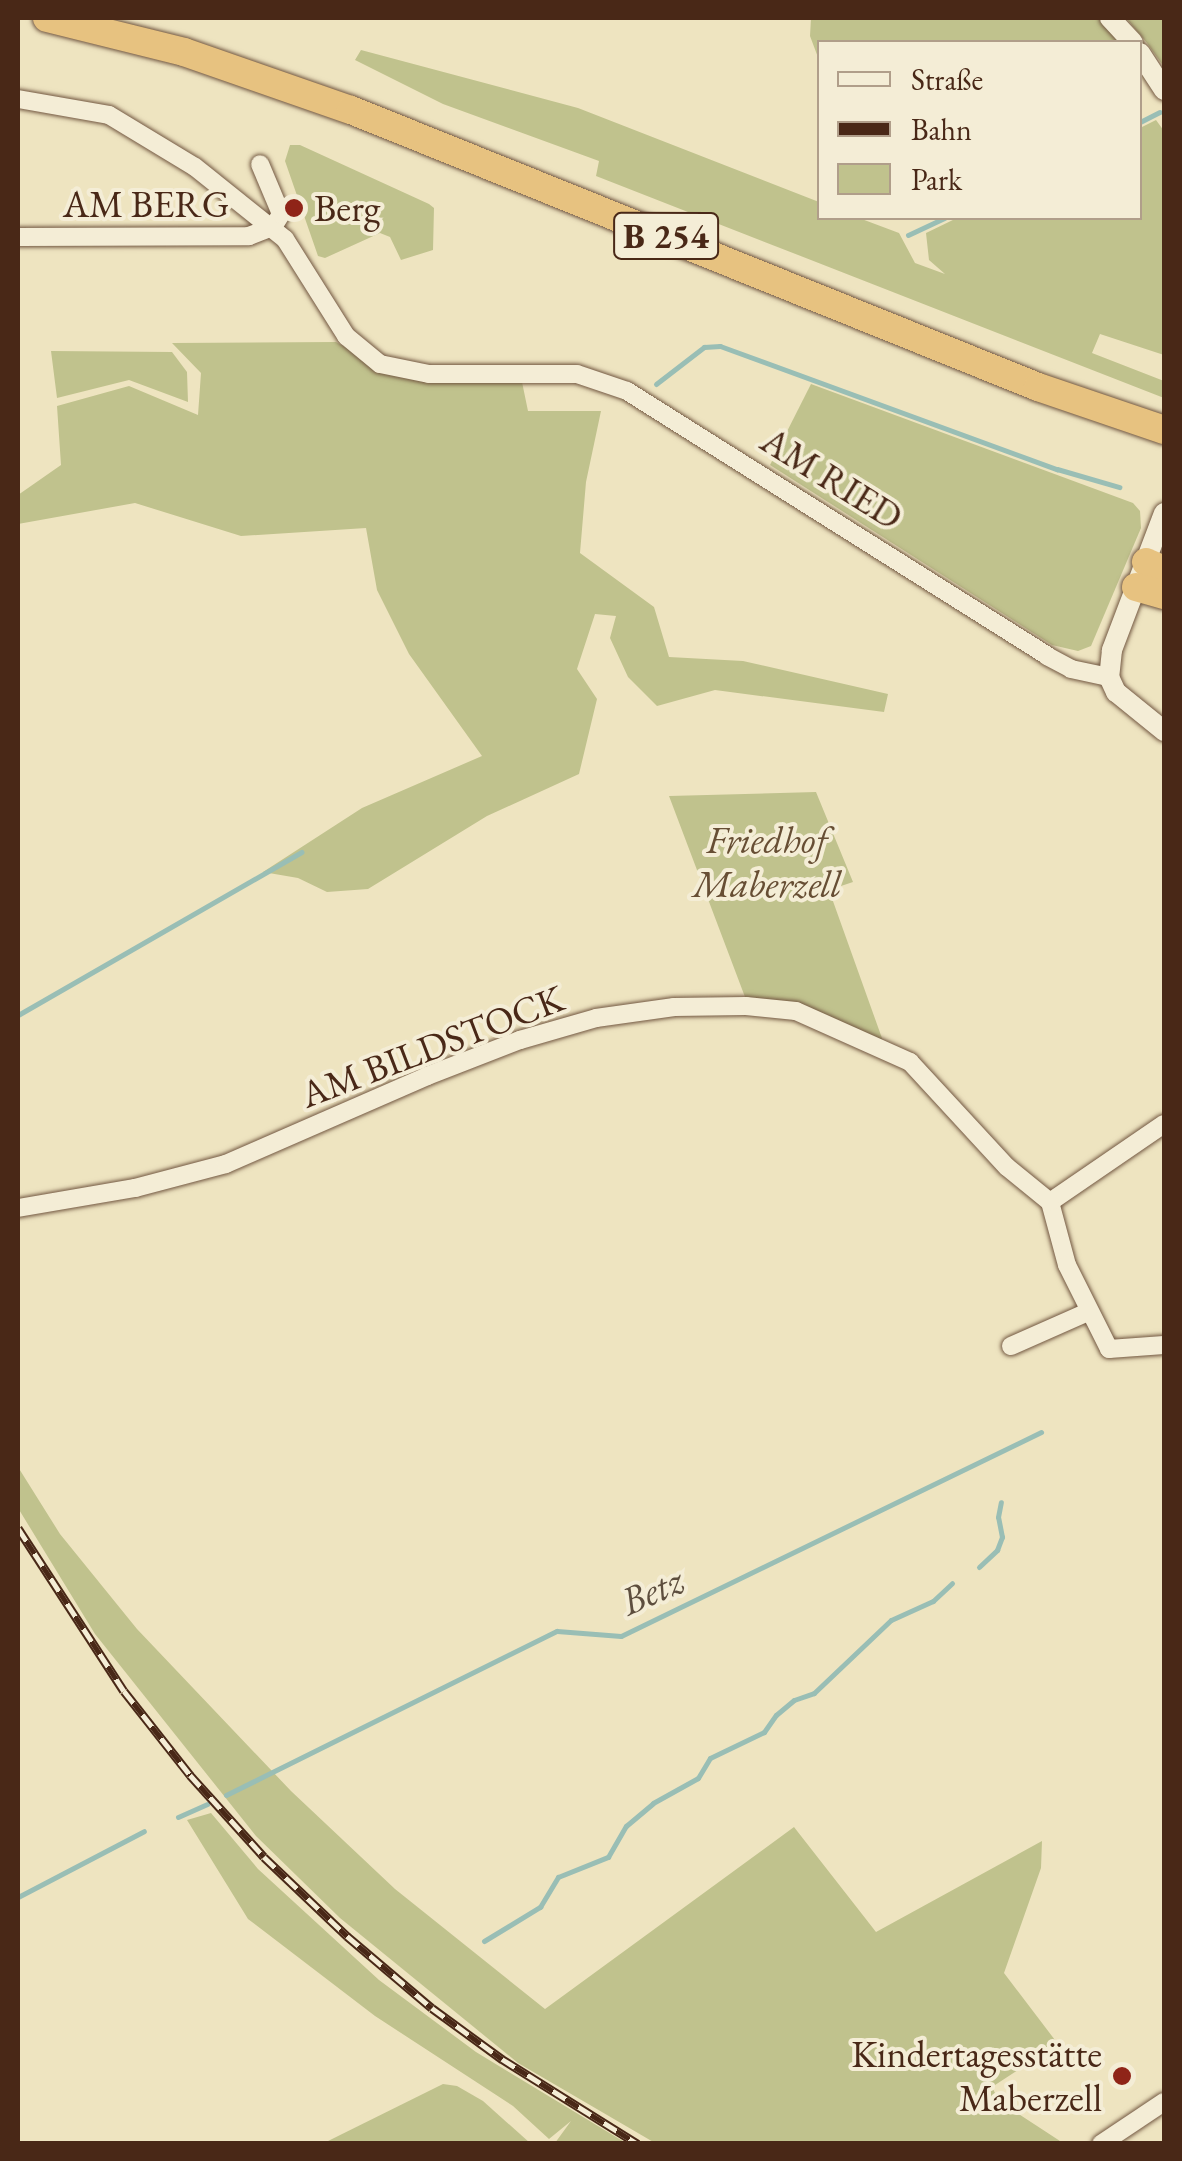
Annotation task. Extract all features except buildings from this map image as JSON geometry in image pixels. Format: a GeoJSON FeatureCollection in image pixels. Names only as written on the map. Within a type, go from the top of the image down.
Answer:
{"type":"FeatureCollection","features":[{"type":"Feature","properties":{"kind":"highway","name":"B 254"},"geometry":{"type":"LineString","coordinates":[[47,18],[184,52],[351,110],[1019,379],[1155,427]]}},
{"type":"Feature","properties":{"kind":"highway"},"geometry":{"type":"LineString","coordinates":[[1149,573],[1164,596]]}},
{"type":"Feature","properties":{"kind":"street"},"geometry":{"type":"LineString","coordinates":[[1110,18],[1130,40]]}},
{"type":"Feature","properties":{"kind":"street"},"geometry":{"type":"LineString","coordinates":[[1142,56],[1164,90]]}},
{"type":"Feature","properties":{"kind":"street","name":"AM BERG"},"geometry":{"type":"LineString","coordinates":[[18,99],[109,114],[195,166],[273,227],[298,256],[346,336],[380,364],[428,374]]}},
{"type":"Feature","properties":{"kind":"street","name":"AM BERG"},"geometry":{"type":"LineString","coordinates":[[18,237],[249,236],[273,227],[280,214],[260,164]]}},
{"type":"Feature","properties":{"kind":"street","name":"AM RIED"},"geometry":{"type":"LineString","coordinates":[[428,374],[577,374],[627,391],[1047,656],[1090,676],[1109,677]]}},
{"type":"Feature","properties":{"kind":"street"},"geometry":{"type":"LineString","coordinates":[[1164,513],[1149,573],[1112,650],[1109,677],[1116,692],[1164,730]]}},
{"type":"Feature","properties":{"kind":"street","name":"AM BILDSTOCK"},"geometry":{"type":"LineString","coordinates":[[18,1208],[135,1188],[226,1164],[427,1076],[520,1040],[596,1018],[674,1007],[746,1006],[796,1012],[910,1062],[1007,1167],[1050,1202]]}},
{"type":"Feature","properties":{"kind":"street"},"geometry":{"type":"LineString","coordinates":[[1164,1124],[1050,1202],[1064,1259],[1109,1348],[1164,1345]]}},
{"type":"Feature","properties":{"kind":"street"},"geometry":{"type":"LineString","coordinates":[[1010,1346],[1088,1312]]}},
{"type":"Feature","properties":{"kind":"street"},"geometry":{"type":"LineString","coordinates":[[1101,2144],[1164,2102]]}},
{"type":"Feature","properties":{"kind":"green space"},"geometry":{"type":"Polygon","coordinates":[[[811,18],[1099,18],[1118,40],[817,40],[817,55],[810,36],[811,18]]]}},
{"type":"Feature","properties":{"kind":"green space"},"geometry":{"type":"Polygon","coordinates":[[[1126,18],[1164,18],[1164,67],[1147,43],[1126,18]]]}},
{"type":"Feature","properties":{"kind":"green space"},"geometry":{"type":"Polygon","coordinates":[[[361,50],[578,108],[817,201],[817,220],[864,220],[899,233],[915,263],[945,274],[929,260],[926,233],[953,220],[1142,220],[1142,127],[1156,120],[1164,131],[1164,355],[1100,334],[1092,353],[1164,381],[1164,398],[596,176],[599,161],[443,104],[355,60],[361,50]]]}},
{"type":"Feature","properties":{"kind":"green space"},"geometry":{"type":"Polygon","coordinates":[[[290,145],[300,145],[429,204],[434,208],[433,250],[401,260],[390,237],[380,233],[325,258],[318,256],[285,161],[290,145]]]}},
{"type":"Feature","properties":{"kind":"green space"},"geometry":{"type":"Polygon","coordinates":[[[336,342],[359,355],[522,382],[528,411],[601,411],[586,482],[580,553],[654,607],[669,657],[743,661],[888,694],[884,712],[715,690],[657,706],[628,677],[610,638],[616,616],[595,614],[577,669],[597,699],[579,774],[487,816],[368,889],[327,892],[298,878],[263,872],[362,808],[482,756],[409,654],[377,590],[366,528],[241,536],[135,503],[18,524],[18,495],[61,465],[57,406],[129,386],[198,415],[201,373],[172,343],[336,342]]]}},
{"type":"Feature","properties":{"kind":"green space"},"geometry":{"type":"Polygon","coordinates":[[[51,351],[172,352],[187,372],[188,402],[129,380],[57,398],[51,351]]]}},
{"type":"Feature","properties":{"kind":"green space"},"geometry":{"type":"Polygon","coordinates":[[[811,384],[1133,503],[1140,511],[1141,528],[1091,646],[1078,651],[1052,645],[770,465],[811,384]]]}},
{"type":"Feature","properties":{"kind":"green space","name":"Friedhof Maberzell"},"geometry":{"type":"Polygon","coordinates":[[[816,792],[853,882],[829,890],[883,1041],[793,1005],[745,997],[669,796],[816,792]]]}},
{"type":"Feature","properties":{"kind":"green space"},"geometry":{"type":"Polygon","coordinates":[[[18,1467],[60,1534],[137,1629],[291,1791],[395,1889],[545,2009],[794,1827],[876,1932],[1042,1841],[1041,1868],[1004,1973],[1058,2044],[992,2087],[999,2101],[1060,2141],[655,2143],[518,2063],[340,1918],[256,1836],[95,1634],[18,1508],[18,1467]]]}},
{"type":"Feature","properties":{"kind":"green space"},"geometry":{"type":"Polygon","coordinates":[[[211,1813],[258,1869],[379,1980],[476,2052],[626,2143],[555,2143],[571,2121],[549,2139],[513,2106],[375,2016],[248,1919],[187,1820],[211,1813]]]}},
{"type":"Feature","properties":{"kind":"green space"},"geometry":{"type":"Polygon","coordinates":[[[443,2084],[457,2086],[483,2101],[530,2143],[324,2143],[443,2084]]]}},
{"type":"Feature","properties":{"kind":"waterway"},"geometry":{"type":"LineString","coordinates":[[1142,121],[1160,112]]}},
{"type":"Feature","properties":{"kind":"waterway"},"geometry":{"type":"LineString","coordinates":[[908,235],[940,220]]}},
{"type":"Feature","properties":{"kind":"waterway"},"geometry":{"type":"LineString","coordinates":[[656,384],[704,347],[720,346],[1057,469],[1119,487]]}},
{"type":"Feature","properties":{"kind":"waterway"},"geometry":{"type":"LineString","coordinates":[[18,1015],[302,852]]}},
{"type":"Feature","properties":{"kind":"waterway","name":"Betz"},"geometry":{"type":"LineString","coordinates":[[226,1795],[557,1631],[621,1636],[1041,1432]]}},
{"type":"Feature","properties":{"kind":"waterway"},"geometry":{"type":"LineString","coordinates":[[979,1567],[997,1550],[1002,1537],[998,1517],[1001,1502]]}},
{"type":"Feature","properties":{"kind":"waterway"},"geometry":{"type":"LineString","coordinates":[[484,1941],[540,1907],[558,1877],[608,1857],[626,1826],[653,1803],[698,1778],[710,1758],[764,1732],[776,1715],[794,1700],[814,1693],[891,1620],[933,1601],[952,1583]]}},
{"type":"Feature","properties":{"kind":"waterway","name":"Betz"},"geometry":{"type":"LineString","coordinates":[[178,1817],[207,1804]]}},
{"type":"Feature","properties":{"kind":"waterway","name":"Betz"},"geometry":{"type":"LineString","coordinates":[[18,1897],[144,1831]]}},
{"type":"Feature","properties":{"kind":"railway"},"geometry":{"type":"LineString","coordinates":[[18,1528],[124,1691],[190,1775],[264,1857],[347,1936],[432,2008],[502,2059],[638,2144]]}},
{"type":"Feature","properties":{"kind":"place","name":"Berg"},"geometry":{"type":"Point","coordinates":[294,208]}},
{"type":"Feature","properties":{"kind":"place","name":"Kindertagesstätte Maberzell"},"geometry":{"type":"Point","coordinates":[1122,2076]}}]}
